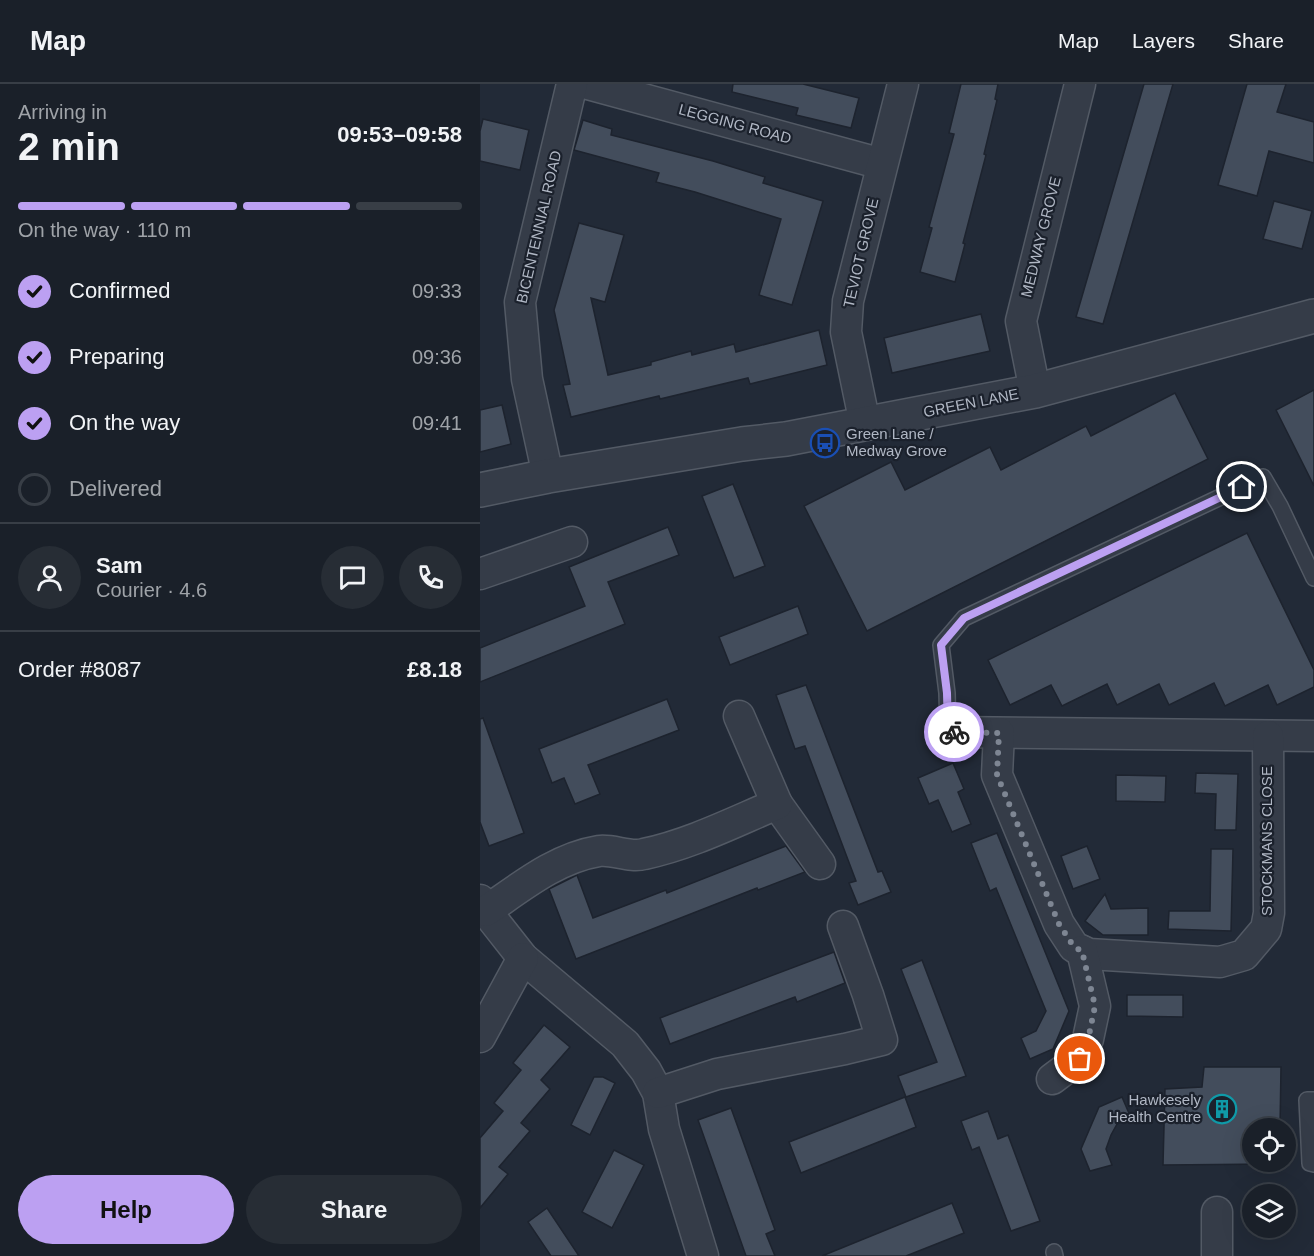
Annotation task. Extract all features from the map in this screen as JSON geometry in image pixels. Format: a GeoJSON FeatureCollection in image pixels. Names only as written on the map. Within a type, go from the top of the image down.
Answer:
{"type":"FeatureCollection","features":[{"type":"Feature","properties":{"kind":"street","name":"BICENTENNIAL ROAD"},"geometry":{"type":"LineString","coordinates":[[548,476],[527,380],[520,302],[572,84]]}},
{"type":"Feature","properties":{"kind":"street","name":"LEGGING ROAD"},"geometry":{"type":"LineString","coordinates":[[588,84],[882,165]]}},
{"type":"Feature","properties":{"kind":"street","name":"TEVIOT GROVE"},"geometry":{"type":"LineString","coordinates":[[865,424],[846,332],[848,301],[903,84]]}},
{"type":"Feature","properties":{"kind":"street","name":"MEDWAY GROVE"},"geometry":{"type":"LineString","coordinates":[[1035,391],[1021,321],[1080,84]]}},
{"type":"Feature","properties":{"kind":"street","name":"GREEN LANE"},"geometry":{"type":"LineString","coordinates":[[480,490],[548,476],[742,444],[786,439],[1035,391],[1314,316]]}},
{"type":"Feature","properties":{"kind":"street"},"geometry":{"type":"LineString","coordinates":[[480,574],[572,543]]}},
{"type":"Feature","properties":{"kind":"street"},"geometry":{"type":"LineString","coordinates":[[739,717],[777,804],[820,864]]}},
{"type":"Feature","properties":{"kind":"street"},"geometry":{"type":"LineString","coordinates":[[948,732],[1314,736]]}},
{"type":"Feature","properties":{"kind":"street"},"geometry":{"type":"LineString","coordinates":[[999,733],[997,775],[1059,924],[1074,947],[1082,951],[1095,1006],[1088,1040],[1080,1059],[1052,1079]]}},
{"type":"Feature","properties":{"kind":"street","name":"STOCKMANS CLOSE"},"geometry":{"type":"LineString","coordinates":[[1082,951],[1089,954],[1220,962],[1244,955],[1255,944],[1266,929],[1269,913],[1268,736]]}},
{"type":"Feature","properties":{"kind":"street"},"geometry":{"type":"LineString","coordinates":[[704,1256],[664,1129],[658,1093],[646,1071],[625,1044],[523,958],[483,905],[568,859],[601,851],[641,855],[681,844],[777,804]]}},
{"type":"Feature","properties":{"kind":"street"},"geometry":{"type":"LineString","coordinates":[[658,1093],[717,1074],[882,1040],[843,926]]}},
{"type":"Feature","properties":{"kind":"street"},"geometry":{"type":"LineString","coordinates":[[480,1036],[523,958]]}},
{"type":"Feature","properties":{"kind":"street"},"geometry":{"type":"LineString","coordinates":[[1216,1212],[1217,1256]]}},
{"type":"Feature","properties":{"kind":"lane"},"geometry":{"type":"LineString","coordinates":[[948,732],[947,693],[941,645],[964,618],[1263,477],[1314,578]]}},
{"type":"Feature","properties":{"kind":"lane"},"geometry":{"type":"LineString","coordinates":[[1314,1100],[1307,1100],[1310,1163],[1314,1164]]}},
{"type":"Feature","properties":{"kind":"building"},"geometry":{"type":"Polygon","coordinates":[[[733,84],[803,84],[859,98],[851,128],[796,115],[798,108],[732,92],[733,84]]]}},
{"type":"Feature","properties":{"kind":"building"},"geometry":{"type":"Polygon","coordinates":[[[961,84],[998,84],[995,99],[997,100],[984,154],[986,155],[955,282],[920,272],[932,228],[929,227],[954,134],[949,133],[961,84]]]}},
{"type":"Feature","properties":{"kind":"building"},"geometry":{"type":"Polygon","coordinates":[[[1144,84],[1173,84],[1103,324],[1076,317],[1144,84]]]}},
{"type":"Feature","properties":{"kind":"building"},"geometry":{"type":"Polygon","coordinates":[[[1247,84],[1286,84],[1277,112],[1314,122],[1314,163],[1269,151],[1257,196],[1218,185],[1247,84]]]}},
{"type":"Feature","properties":{"kind":"building"},"geometry":{"type":"Polygon","coordinates":[[[483,119],[529,130],[520,170],[480,161],[480,131],[483,119]]]}},
{"type":"Feature","properties":{"kind":"building"},"geometry":{"type":"Polygon","coordinates":[[[583,120],[612,129],[611,135],[765,177],[763,183],[823,201],[792,305],[759,295],[781,219],[656,182],[659,173],[574,150],[583,120]]]}},
{"type":"Feature","properties":{"kind":"building"},"geometry":{"type":"Polygon","coordinates":[[[1274,201],[1312,211],[1302,249],[1263,239],[1274,201]]]}},
{"type":"Feature","properties":{"kind":"building"},"geometry":{"type":"Polygon","coordinates":[[[579,223],[624,235],[605,302],[591,298],[608,375],[651,365],[651,362],[691,351],[692,355],[734,344],[736,352],[819,330],[827,365],[750,384],[748,378],[571,417],[563,385],[570,384],[554,310],[579,223]]]}},
{"type":"Feature","properties":{"kind":"building"},"geometry":{"type":"Polygon","coordinates":[[[981,314],[990,351],[892,373],[884,338],[981,314]]]}},
{"type":"Feature","properties":{"kind":"building"},"geometry":{"type":"Polygon","coordinates":[[[1314,390],[1314,486],[1276,410],[1314,390]]]}},
{"type":"Feature","properties":{"kind":"building"},"geometry":{"type":"Polygon","coordinates":[[[1175,393],[1208,459],[867,631],[804,506],[891,462],[905,490],[990,447],[1001,470],[1086,426],[1091,436],[1175,393]]]}},
{"type":"Feature","properties":{"kind":"building"},"geometry":{"type":"Polygon","coordinates":[[[502,405],[511,444],[480,452],[480,410],[502,405]]]}},
{"type":"Feature","properties":{"kind":"building"},"geometry":{"type":"Polygon","coordinates":[[[733,484],[765,566],[734,578],[702,496],[733,484]]]}},
{"type":"Feature","properties":{"kind":"building"},"geometry":{"type":"Polygon","coordinates":[[[668,527],[679,555],[608,582],[625,624],[480,682],[480,648],[585,606],[569,567],[668,527]]]}},
{"type":"Feature","properties":{"kind":"building"},"geometry":{"type":"Polygon","coordinates":[[[1247,533],[1314,670],[1314,687],[1277,705],[1268,685],[1225,706],[1214,683],[1169,705],[1159,684],[1117,705],[1107,684],[1062,706],[1051,685],[1010,705],[988,660],[1247,533]]]}},
{"type":"Feature","properties":{"kind":"building"},"geometry":{"type":"Polygon","coordinates":[[[798,606],[808,634],[730,665],[719,637],[798,606]]]}},
{"type":"Feature","properties":{"kind":"building"},"geometry":{"type":"Polygon","coordinates":[[[806,685],[878,872],[882,871],[891,892],[858,905],[849,883],[856,881],[805,746],[795,749],[776,695],[806,685]]]}},
{"type":"Feature","properties":{"kind":"building"},"geometry":{"type":"Polygon","coordinates":[[[667,699],[679,730],[588,765],[600,794],[575,804],[564,778],[552,783],[539,749],[667,699]]]}},
{"type":"Feature","properties":{"kind":"building"},"geometry":{"type":"Polygon","coordinates":[[[483,718],[524,833],[489,846],[480,822],[480,719],[483,718]]]}},
{"type":"Feature","properties":{"kind":"building"},"geometry":{"type":"Polygon","coordinates":[[[953,763],[964,789],[958,792],[971,824],[952,832],[938,800],[929,804],[918,778],[953,763]]]}},
{"type":"Feature","properties":{"kind":"building"},"geometry":{"type":"Polygon","coordinates":[[[1196,773],[1238,774],[1236,830],[1215,830],[1216,794],[1195,793],[1196,773]]]}},
{"type":"Feature","properties":{"kind":"building"},"geometry":{"type":"Polygon","coordinates":[[[1116,775],[1166,776],[1165,802],[1116,801],[1116,775]]]}},
{"type":"Feature","properties":{"kind":"building"},"geometry":{"type":"Polygon","coordinates":[[[997,833],[1069,1011],[1053,1049],[1030,1059],[1021,1038],[1036,1031],[1046,1011],[996,888],[990,891],[971,843],[997,833]]]}},
{"type":"Feature","properties":{"kind":"building"},"geometry":{"type":"Polygon","coordinates":[[[786,846],[805,872],[758,890],[757,888],[576,959],[549,889],[577,875],[593,918],[666,890],[667,893],[786,846]]]}},
{"type":"Feature","properties":{"kind":"building"},"geometry":{"type":"Polygon","coordinates":[[[1087,846],[1100,879],[1073,889],[1061,856],[1087,846]]]}},
{"type":"Feature","properties":{"kind":"building"},"geometry":{"type":"Polygon","coordinates":[[[1211,849],[1233,849],[1231,931],[1168,929],[1169,911],[1210,911],[1211,849]]]}},
{"type":"Feature","properties":{"kind":"building"},"geometry":{"type":"Polygon","coordinates":[[[1105,894],[1111,909],[1148,908],[1148,935],[1103,935],[1085,921],[1105,894]]]}},
{"type":"Feature","properties":{"kind":"building"},"geometry":{"type":"Polygon","coordinates":[[[834,952],[845,983],[797,1002],[795,997],[670,1044],[660,1018],[834,952]]]}},
{"type":"Feature","properties":{"kind":"building"},"geometry":{"type":"Polygon","coordinates":[[[922,960],[966,1076],[906,1097],[898,1076],[937,1062],[901,969],[922,960]]]}},
{"type":"Feature","properties":{"kind":"building"},"geometry":{"type":"Polygon","coordinates":[[[1127,995],[1183,995],[1183,1017],[1127,1016],[1127,995]]]}},
{"type":"Feature","properties":{"kind":"building"},"geometry":{"type":"Polygon","coordinates":[[[544,1025],[570,1047],[541,1080],[550,1089],[521,1123],[530,1131],[499,1167],[508,1174],[480,1208],[480,1138],[503,1111],[494,1103],[521,1070],[513,1063],[544,1025]]]}},
{"type":"Feature","properties":{"kind":"building","name":"Hawkesely Health Centre"},"geometry":{"type":"Polygon","coordinates":[[[1204,1067],[1281,1067],[1280,1118],[1242,1118],[1242,1164],[1163,1165],[1165,1089],[1202,1087],[1204,1067]]]}},
{"type":"Feature","properties":{"kind":"building"},"geometry":{"type":"Polygon","coordinates":[[[594,1077],[603,1077],[615,1083],[590,1135],[571,1125],[594,1077]]]}},
{"type":"Feature","properties":{"kind":"building"},"geometry":{"type":"Polygon","coordinates":[[[905,1097],[916,1127],[801,1173],[789,1142],[905,1097]]]}},
{"type":"Feature","properties":{"kind":"building"},"geometry":{"type":"Polygon","coordinates":[[[1122,1097],[1131,1118],[1117,1124],[1111,1135],[1106,1149],[1112,1165],[1090,1171],[1081,1149],[1099,1107],[1122,1097]]]}},
{"type":"Feature","properties":{"kind":"building"},"geometry":{"type":"Polygon","coordinates":[[[731,1108],[775,1230],[766,1234],[775,1256],[746,1256],[698,1120],[731,1108]]]}},
{"type":"Feature","properties":{"kind":"building"},"geometry":{"type":"Polygon","coordinates":[[[988,1111],[998,1139],[1008,1135],[1040,1221],[1011,1231],[979,1147],[972,1150],[961,1121],[988,1111]]]}},
{"type":"Feature","properties":{"kind":"building"},"geometry":{"type":"Polygon","coordinates":[[[614,1150],[644,1165],[612,1228],[582,1212],[614,1150]]]}},
{"type":"Feature","properties":{"kind":"building"},"geometry":{"type":"Polygon","coordinates":[[[952,1203],[964,1233],[906,1256],[822,1256],[952,1203]]]}},
{"type":"Feature","properties":{"kind":"building"},"geometry":{"type":"Polygon","coordinates":[[[547,1208],[579,1256],[551,1256],[528,1222],[547,1208]]]}},
{"type":"Feature","properties":{"kind":"way so far"},"geometry":{"type":"LineString","coordinates":[[954,732],[999,733],[997,775],[1059,924],[1074,947],[1082,951],[1095,1006],[1088,1040],[1080,1059]]}},
{"type":"Feature","properties":{"kind":"place","name":"Green Lane / Medway Grove"},"geometry":{"type":"Point","coordinates":[825,443]}},
{"type":"Feature","properties":{"kind":"place","name":"Hawkesely Health Centre"},"geometry":{"type":"Point","coordinates":[1222,1109]}},
{"type":"Feature","properties":{"kind":"route"},"geometry":{"type":"LineString","coordinates":[[954,732],[948,732],[947,693],[941,645],[964,618],[1242,487]]}}]}
